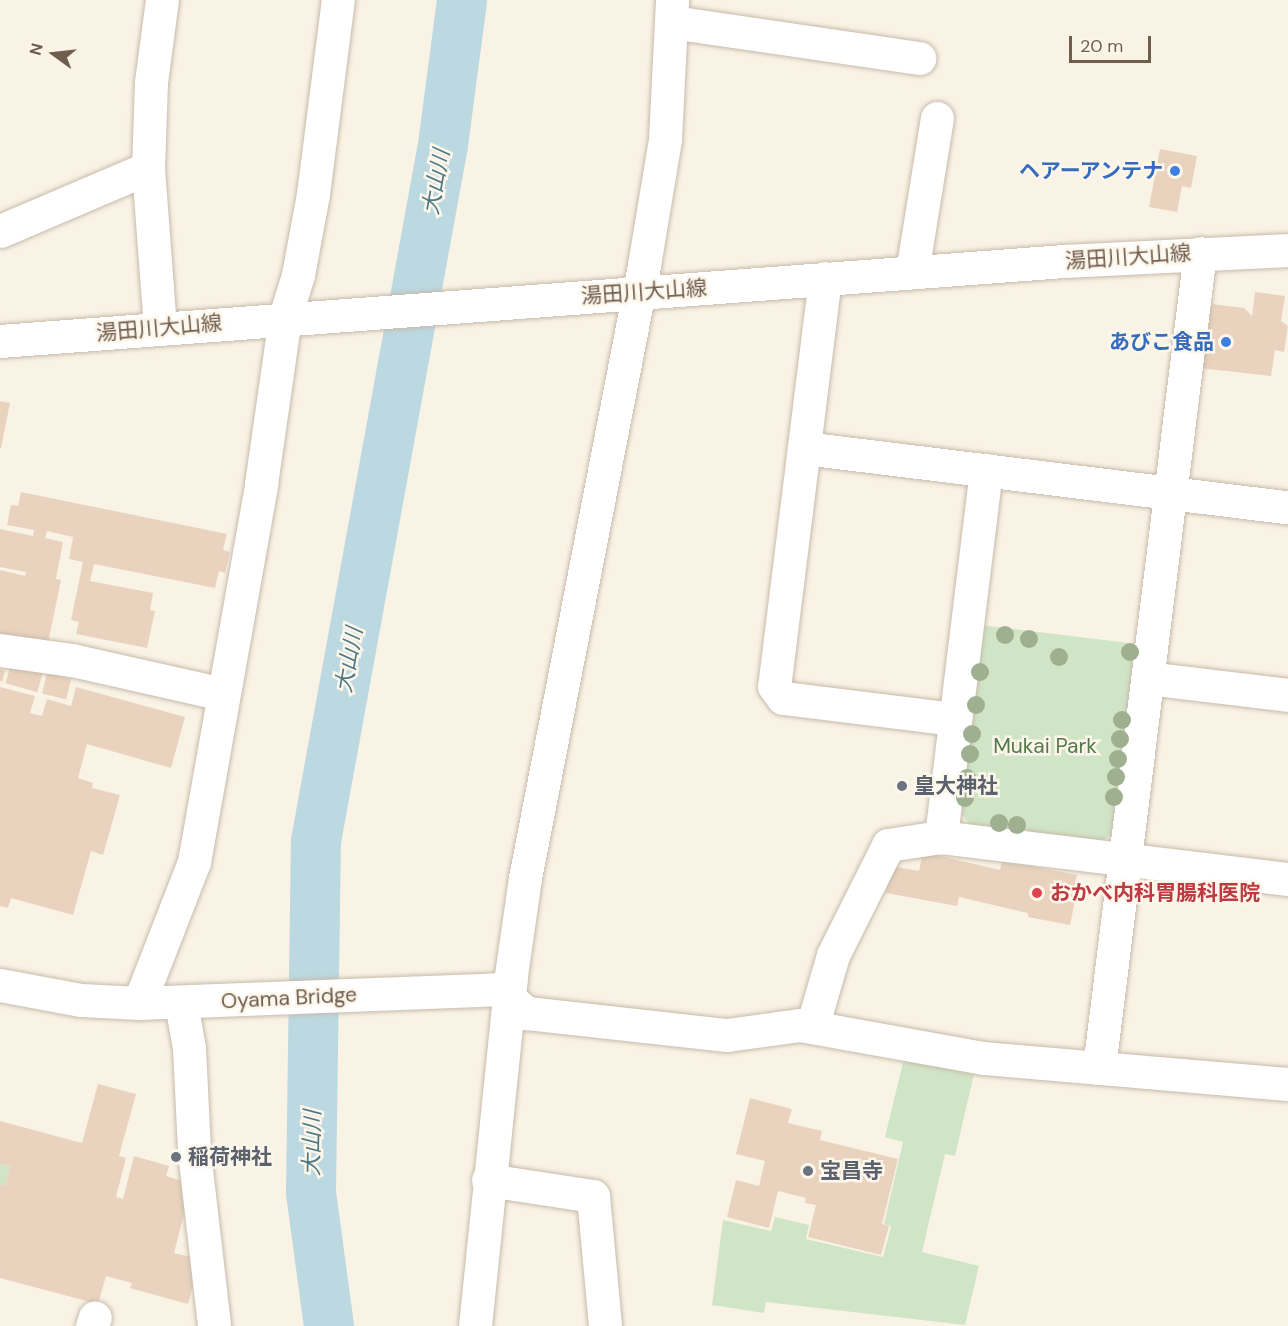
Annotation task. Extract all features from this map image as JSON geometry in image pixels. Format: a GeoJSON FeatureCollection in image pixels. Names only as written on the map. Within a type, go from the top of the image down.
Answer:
{"type":"FeatureCollection","features":[{"type":"Feature","properties":{"kind":"street"},"geometry":{"type":"LineString","coordinates":[[160,328],[148,168],[151,82],[162,0]]}},
{"type":"Feature","properties":{"kind":"street"},"geometry":{"type":"LineString","coordinates":[[139,1003],[194,862],[313,194],[338,0]]}},
{"type":"Feature","properties":{"kind":"street"},"geometry":{"type":"LineString","coordinates":[[475,1326],[508,998],[525,878],[639,292],[665,140],[672,11],[919,58]]}},
{"type":"Feature","properties":{"kind":"street"},"geometry":{"type":"LineString","coordinates":[[912,272],[937,118]]}},
{"type":"Feature","properties":{"kind":"street"},"geometry":{"type":"LineString","coordinates":[[0,231],[148,168]]}},
{"type":"Feature","properties":{"kind":"street","name":"湯田川大山線"},"geometry":{"type":"LineString","coordinates":[[0,341],[825,278],[1200,253],[1288,250]]}},
{"type":"Feature","properties":{"kind":"street"},"geometry":{"type":"LineString","coordinates":[[1099,1068],[1200,253]]}},
{"type":"Feature","properties":{"kind":"street"},"geometry":{"type":"LineString","coordinates":[[825,278],[774,687],[783,698],[955,719]]}},
{"type":"Feature","properties":{"kind":"street"},"geometry":{"type":"LineString","coordinates":[[804,448],[1288,507]]}},
{"type":"Feature","properties":{"kind":"street"},"geometry":{"type":"LineString","coordinates":[[940,837],[986,470]]}},
{"type":"Feature","properties":{"kind":"street"},"geometry":{"type":"LineString","coordinates":[[0,650],[72,660],[223,694]]}},
{"type":"Feature","properties":{"kind":"street"},"geometry":{"type":"LineString","coordinates":[[1148,678],[1288,695]]}},
{"type":"Feature","properties":{"kind":"street"},"geometry":{"type":"LineString","coordinates":[[812,1027],[833,955],[888,845],[940,837],[1288,879]]}},
{"type":"Feature","properties":{"kind":"street","name":"Oyama Bridge"},"geometry":{"type":"LineString","coordinates":[[0,985],[81,1000],[139,1003],[188,1003],[498,989],[527,1013],[727,1035],[800,1025],[963,1055],[1288,1084]]}},
{"type":"Feature","properties":{"kind":"street"},"geometry":{"type":"LineString","coordinates":[[188,1003],[214,1326]]}},
{"type":"Feature","properties":{"kind":"street"},"geometry":{"type":"LineString","coordinates":[[488,1180],[593,1196],[605,1326]]}},
{"type":"Feature","properties":{"kind":"green space","name":"Mukai Park"},"geometry":{"type":"Polygon","coordinates":[[[981,625],[1137,644],[1114,833],[1099,843],[973,828],[958,809],[981,625]]]}},
{"type":"Feature","properties":{"kind":"green space"},"geometry":{"type":"Polygon","coordinates":[[[904,1058],[974,1074],[955,1156],[945,1154],[922,1252],[979,1266],[965,1325],[766,1302],[764,1313],[712,1305],[723,1220],[771,1231],[775,1217],[809,1225],[806,1239],[883,1257],[891,1226],[884,1224],[903,1142],[885,1137],[904,1058]]]}},
{"type":"Feature","properties":{"kind":"green space"},"geometry":{"type":"Polygon","coordinates":[[[0,1164],[10,1166],[5,1186],[0,1184],[0,1164]]]}},
{"type":"Feature","properties":{"kind":"building","name":"ヘアーアンテナ"},"geometry":{"type":"Polygon","coordinates":[[[1160,149],[1197,156],[1191,188],[1182,186],[1177,212],[1149,207],[1160,149]]]}},
{"type":"Feature","properties":{"kind":"building"},"geometry":{"type":"Polygon","coordinates":[[[1255,292],[1285,296],[1281,321],[1288,326],[1284,352],[1275,350],[1271,376],[1200,368],[1208,308],[1212,309],[1212,304],[1244,308],[1252,316],[1255,292]]]}},
{"type":"Feature","properties":{"kind":"building"},"geometry":{"type":"Polygon","coordinates":[[[0,401],[10,403],[1,448],[0,448],[0,401]]]}},
{"type":"Feature","properties":{"kind":"building"},"geometry":{"type":"Polygon","coordinates":[[[21,492],[227,534],[223,550],[230,552],[225,573],[219,571],[215,588],[94,564],[90,581],[153,593],[150,610],[155,611],[147,648],[76,634],[79,622],[71,620],[83,562],[69,559],[73,537],[47,531],[45,538],[63,542],[56,579],[61,580],[48,643],[0,634],[0,570],[25,576],[26,572],[0,567],[0,529],[33,536],[34,530],[7,525],[11,505],[18,506],[21,492]]]}},
{"type":"Feature","properties":{"kind":"building"},"geometry":{"type":"Polygon","coordinates":[[[11,664],[43,673],[37,692],[5,683],[11,664]]]}},
{"type":"Feature","properties":{"kind":"building"},"geometry":{"type":"Polygon","coordinates":[[[0,669],[5,671],[2,682],[0,681],[0,669]]]}},
{"type":"Feature","properties":{"kind":"building"},"geometry":{"type":"Polygon","coordinates":[[[47,673],[71,679],[66,699],[42,693],[47,673]]]}},
{"type":"Feature","properties":{"kind":"building"},"geometry":{"type":"Polygon","coordinates":[[[0,687],[35,696],[30,713],[42,716],[47,699],[71,706],[76,687],[185,717],[171,768],[87,744],[78,778],[93,783],[92,788],[120,795],[103,855],[91,851],[73,915],[11,898],[8,908],[0,906],[0,687]]]}},
{"type":"Feature","properties":{"kind":"building"},"geometry":{"type":"Polygon","coordinates":[[[923,852],[1000,870],[1002,861],[1077,875],[1075,884],[1088,886],[1086,902],[1075,901],[1070,925],[1028,917],[1028,913],[959,897],[957,906],[886,893],[891,866],[919,871],[923,852]]]}},
{"type":"Feature","properties":{"kind":"building"},"geometry":{"type":"Polygon","coordinates":[[[98,1084],[136,1094],[119,1156],[126,1158],[116,1197],[123,1199],[134,1156],[169,1166],[166,1176],[186,1182],[182,1196],[188,1198],[174,1253],[200,1259],[188,1304],[130,1288],[132,1283],[106,1276],[98,1304],[0,1278],[0,1184],[5,1186],[10,1166],[0,1164],[0,1121],[82,1143],[98,1084]]]}},
{"type":"Feature","properties":{"kind":"building"},"geometry":{"type":"Polygon","coordinates":[[[750,1098],[792,1109],[788,1123],[822,1131],[820,1140],[898,1159],[882,1224],[889,1226],[881,1255],[808,1237],[816,1205],[805,1203],[806,1198],[778,1191],[769,1228],[727,1217],[736,1180],[759,1186],[765,1161],[736,1154],[750,1098]]]}},
{"type":"Feature","properties":{"kind":"waterway","name":"大山川"},"geometry":{"type":"LineString","coordinates":[[329,1326],[311,1192],[316,841],[443,145],[462,0]]}},
{"type":"Feature","properties":{"kind":"place","name":"ヘアーアンテナ"},"geometry":{"type":"Point","coordinates":[1175,171]}},
{"type":"Feature","properties":{"kind":"place","name":"あびこ食品"},"geometry":{"type":"Point","coordinates":[1226,342]}},
{"type":"Feature","properties":{"kind":"place","name":"皇大神社"},"geometry":{"type":"Point","coordinates":[902,786]}},
{"type":"Feature","properties":{"kind":"place","name":"おかべ内科胃腸科医院"},"geometry":{"type":"Point","coordinates":[1037,893]}},
{"type":"Feature","properties":{"kind":"place","name":"稲荷神社"},"geometry":{"type":"Point","coordinates":[176,1157]}},
{"type":"Feature","properties":{"kind":"place","name":"宝昌寺"},"geometry":{"type":"Point","coordinates":[808,1171]}}]}
